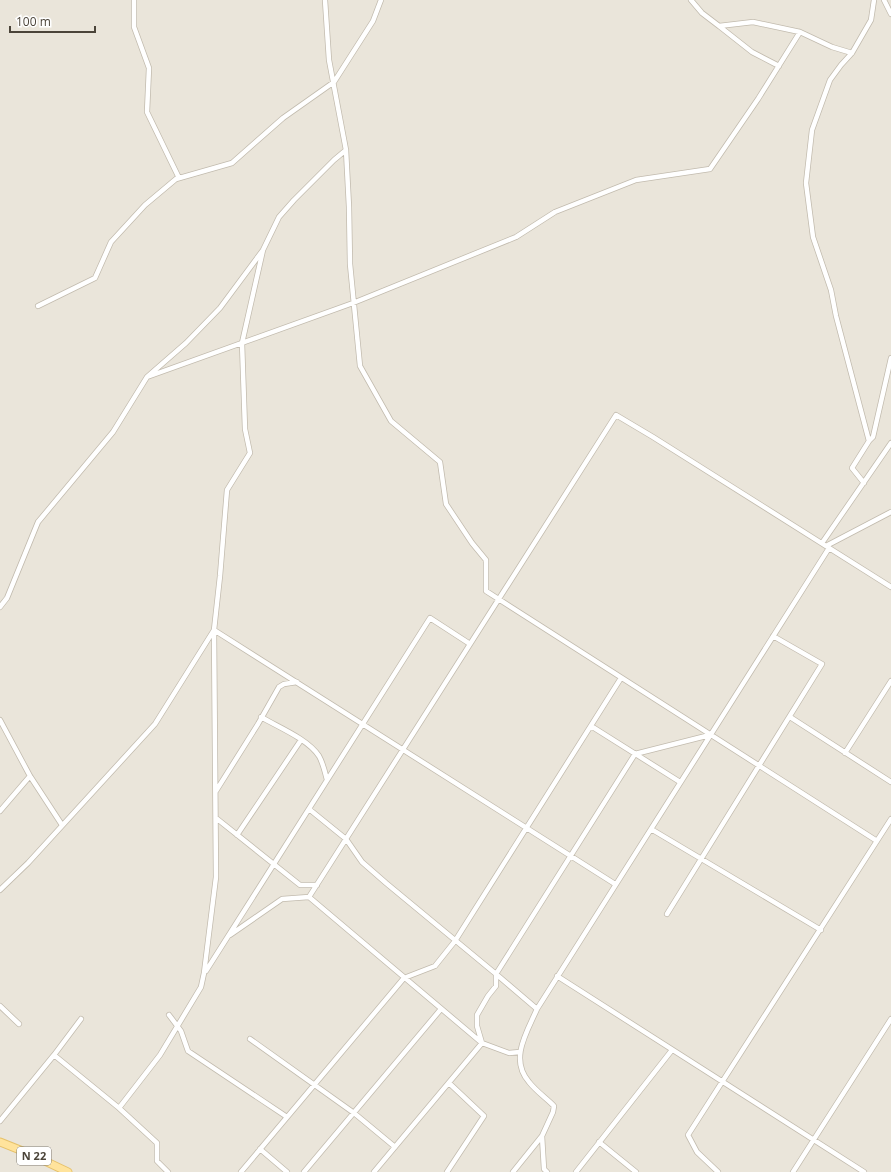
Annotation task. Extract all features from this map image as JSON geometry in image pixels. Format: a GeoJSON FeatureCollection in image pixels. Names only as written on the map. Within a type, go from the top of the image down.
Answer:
{"type":"FeatureCollection","features":[{"type":"Feature","properties":{"kind":"main road","name":"N 22"},"geometry":{"type":"LineString","coordinates":[[0,1142],[30,1154],[63,1171]]}},
{"type":"Feature","properties":{"kind":"street"},"geometry":{"type":"LineString","coordinates":[[134,0],[134,27],[149,68],[147,112],[179,178]]}},
{"type":"Feature","properties":{"kind":"street"},"geometry":{"type":"LineString","coordinates":[[325,0],[329,60],[346,150],[350,207],[350,264],[360,366],[391,421],[440,462],[446,504],[472,543],[486,560],[486,591],[877,841]]}},
{"type":"Feature","properties":{"kind":"street"},"geometry":{"type":"LineString","coordinates":[[38,306],[95,278],[111,242],[145,205],[179,178],[232,163],[283,118],[334,82],[373,21],[381,0]]}},
{"type":"Feature","properties":{"kind":"street"},"geometry":{"type":"LineString","coordinates":[[691,0],[702,13],[752,52],[779,66]]}},
{"type":"Feature","properties":{"kind":"street"},"geometry":{"type":"LineString","coordinates":[[869,441],[836,316],[831,290],[813,237],[806,183],[812,130],[830,80],[852,53],[871,20],[874,0]]}},
{"type":"Feature","properties":{"kind":"street"},"geometry":{"type":"LineString","coordinates":[[884,0],[891,14]]}},
{"type":"Feature","properties":{"kind":"street"},"geometry":{"type":"LineString","coordinates":[[719,26],[753,22],[800,32],[832,47],[852,53]]}},
{"type":"Feature","properties":{"kind":"street"},"geometry":{"type":"LineString","coordinates":[[147,377],[353,303],[516,237],[555,212],[636,180],[710,169],[758,99],[800,32]]}},
{"type":"Feature","properties":{"kind":"street"},"geometry":{"type":"LineString","coordinates":[[119,1108],[160,1055],[178,1027],[201,987],[204,973],[216,877],[214,630],[227,490],[250,453],[245,429],[242,342],[264,250],[279,217],[334,160],[346,150]]}},
{"type":"Feature","properties":{"kind":"street"},"geometry":{"type":"LineString","coordinates":[[0,608],[7,598],[38,522],[113,432],[147,377],[186,343],[220,308],[264,250]]}},
{"type":"Feature","properties":{"kind":"street"},"geometry":{"type":"LineString","coordinates":[[864,483],[852,468],[873,437],[891,358]]}},
{"type":"Feature","properties":{"kind":"street"},"geometry":{"type":"LineString","coordinates":[[309,898],[616,415],[891,587]]}},
{"type":"Feature","properties":{"kind":"street"},"geometry":{"type":"LineString","coordinates":[[513,1172],[542,1136],[553,1112],[554,1106],[528,1082],[520,1065],[520,1049],[537,1009],[773,636],[864,483],[891,443]]}},
{"type":"Feature","properties":{"kind":"street"},"geometry":{"type":"LineString","coordinates":[[826,546],[891,512]]}},
{"type":"Feature","properties":{"kind":"street"},"geometry":{"type":"LineString","coordinates":[[204,973],[430,618],[470,644]]}},
{"type":"Feature","properties":{"kind":"street"},"geometry":{"type":"LineString","coordinates":[[214,630],[615,884]]}},
{"type":"Feature","properties":{"kind":"street"},"geometry":{"type":"LineString","coordinates":[[0,890],[28,863],[155,724],[214,630]]}},
{"type":"Feature","properties":{"kind":"street"},"geometry":{"type":"LineString","coordinates":[[667,914],[822,664],[773,636]]}},
{"type":"Feature","properties":{"kind":"street"},"geometry":{"type":"LineString","coordinates":[[241,1172],[404,978],[435,966],[454,941],[621,678]]}},
{"type":"Feature","properties":{"kind":"street"},"geometry":{"type":"LineString","coordinates":[[845,752],[891,681]]}},
{"type":"Feature","properties":{"kind":"street"},"geometry":{"type":"LineString","coordinates":[[216,792],[279,687],[284,684],[297,682]]}},
{"type":"Feature","properties":{"kind":"street"},"geometry":{"type":"LineString","coordinates":[[261,717],[312,748],[319,756],[327,780]]}},
{"type":"Feature","properties":{"kind":"street"},"geometry":{"type":"LineString","coordinates":[[790,717],[891,782]]}},
{"type":"Feature","properties":{"kind":"street"},"geometry":{"type":"LineString","coordinates":[[0,720],[30,776],[62,825]]}},
{"type":"Feature","properties":{"kind":"street"},"geometry":{"type":"LineString","coordinates":[[591,726],[680,782]]}},
{"type":"Feature","properties":{"kind":"street"},"geometry":{"type":"LineString","coordinates":[[482,1043],[477,1026],[477,1015],[488,996],[496,986],[496,974],[635,754],[710,735]]}},
{"type":"Feature","properties":{"kind":"street"},"geometry":{"type":"LineString","coordinates":[[237,836],[301,740]]}},
{"type":"Feature","properties":{"kind":"street"},"geometry":{"type":"LineString","coordinates":[[0,811],[30,776]]}},
{"type":"Feature","properties":{"kind":"street"},"geometry":{"type":"LineString","coordinates":[[309,809],[346,840],[362,862],[454,941],[537,1009]]}},
{"type":"Feature","properties":{"kind":"street"},"geometry":{"type":"LineString","coordinates":[[216,818],[300,885],[317,885]]}},
{"type":"Feature","properties":{"kind":"street"},"geometry":{"type":"LineString","coordinates":[[718,1172],[697,1152],[688,1136],[891,819]]}},
{"type":"Feature","properties":{"kind":"street"},"geometry":{"type":"LineString","coordinates":[[651,828],[821,930]]}},
{"type":"Feature","properties":{"kind":"street"},"geometry":{"type":"LineString","coordinates":[[228,936],[282,899],[309,898],[482,1043],[509,1053],[520,1052]]}},
{"type":"Feature","properties":{"kind":"street"},"geometry":{"type":"LineString","coordinates":[[557,976],[864,1172]]}},
{"type":"Feature","properties":{"kind":"street"},"geometry":{"type":"LineString","coordinates":[[0,1006],[19,1024]]}},
{"type":"Feature","properties":{"kind":"street"},"geometry":{"type":"LineString","coordinates":[[304,1172],[441,1009]]}},
{"type":"Feature","properties":{"kind":"street"},"geometry":{"type":"LineString","coordinates":[[170,1015],[181,1031],[188,1051],[288,1117]]}},
{"type":"Feature","properties":{"kind":"street"},"geometry":{"type":"LineString","coordinates":[[0,1121],[54,1055],[80,1019]]}},
{"type":"Feature","properties":{"kind":"street"},"geometry":{"type":"LineString","coordinates":[[793,1172],[891,1019]]}},
{"type":"Feature","properties":{"kind":"street"},"geometry":{"type":"LineString","coordinates":[[250,1039],[354,1112],[395,1147]]}},
{"type":"Feature","properties":{"kind":"street"},"geometry":{"type":"LineString","coordinates":[[374,1172],[482,1043]]}},
{"type":"Feature","properties":{"kind":"street"},"geometry":{"type":"LineString","coordinates":[[576,1172],[672,1050]]}},
{"type":"Feature","properties":{"kind":"street"},"geometry":{"type":"LineString","coordinates":[[54,1055],[119,1108],[157,1143],[157,1161],[168,1172]]}},
{"type":"Feature","properties":{"kind":"street"},"geometry":{"type":"LineString","coordinates":[[447,1172],[484,1116],[449,1083]]}},
{"type":"Feature","properties":{"kind":"street"},"geometry":{"type":"LineString","coordinates":[[542,1136],[544,1169],[547,1172]]}},
{"type":"Feature","properties":{"kind":"street"},"geometry":{"type":"LineString","coordinates":[[599,1142],[636,1172]]}},
{"type":"Feature","properties":{"kind":"street"},"geometry":{"type":"LineString","coordinates":[[260,1149],[287,1172]]}},
{"type":"Feature","properties":{"kind":"shaded area"},"geometry":{"type":"Polygon","coordinates":[[[0,0],[891,0],[891,1172],[0,1172],[0,0]]]}}]}
